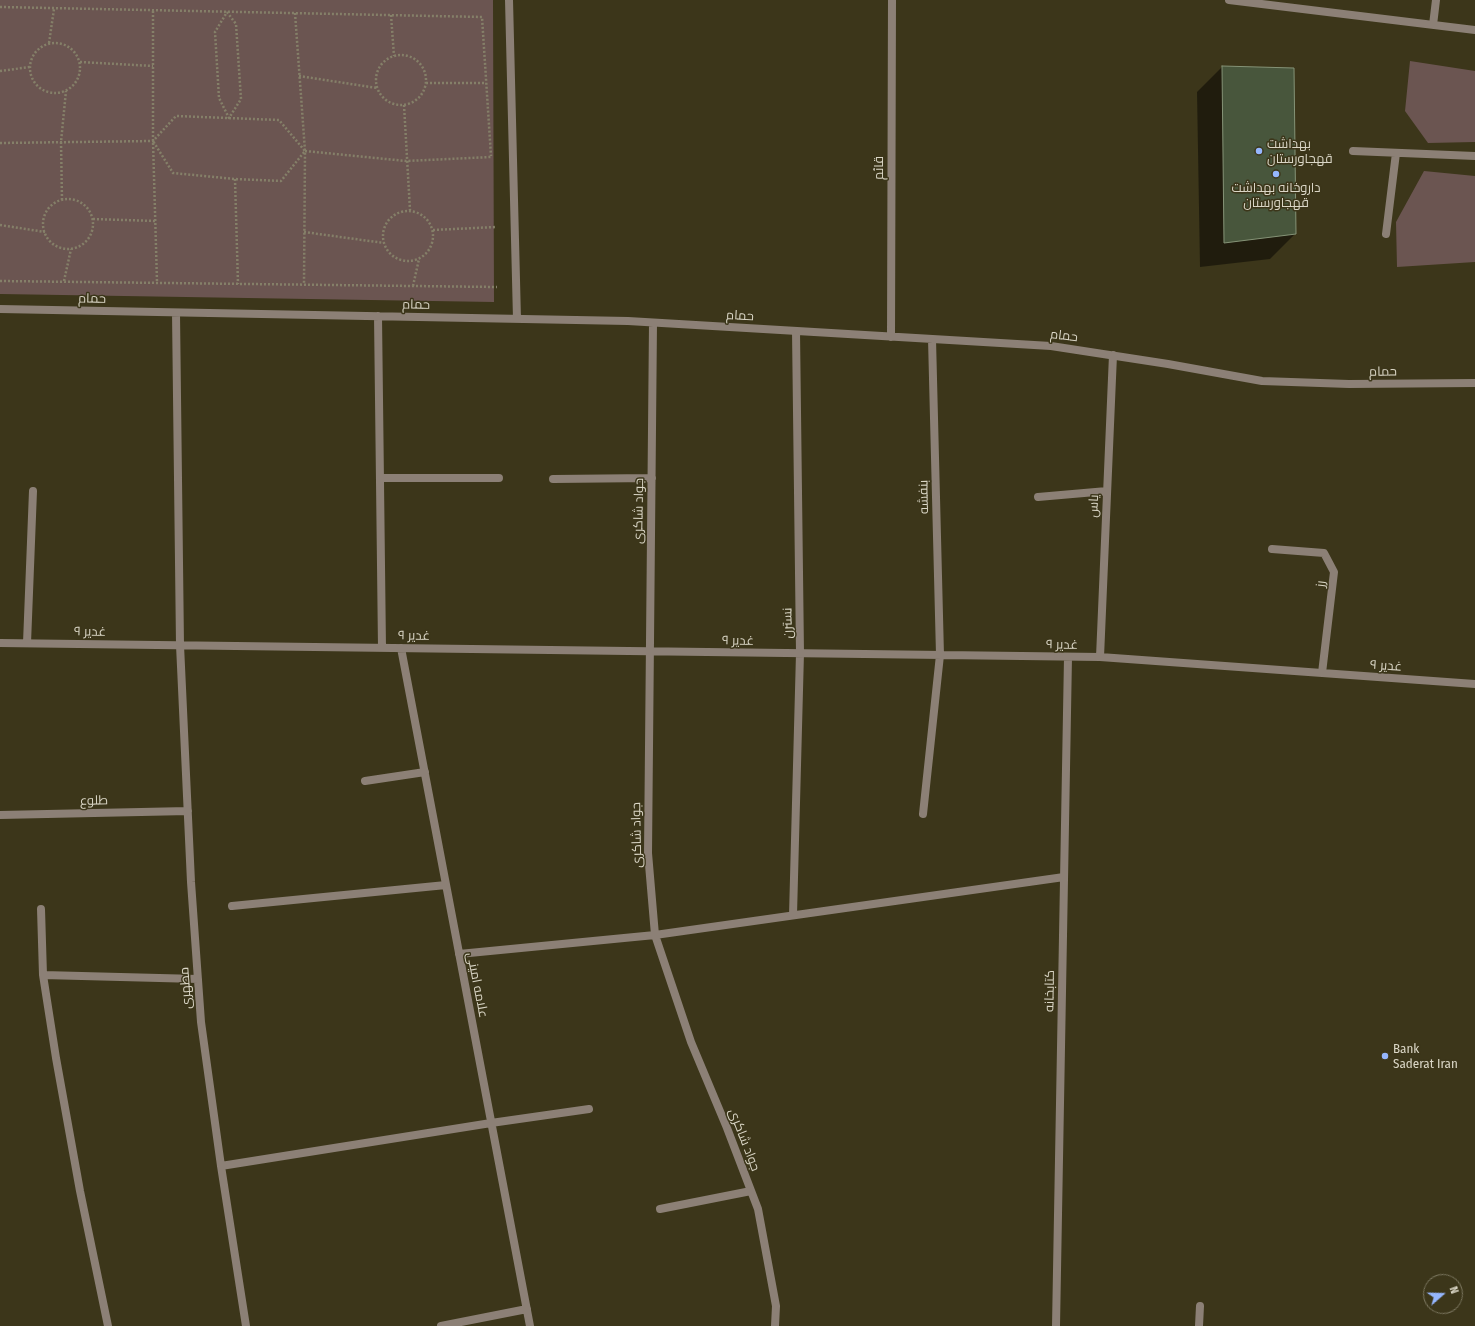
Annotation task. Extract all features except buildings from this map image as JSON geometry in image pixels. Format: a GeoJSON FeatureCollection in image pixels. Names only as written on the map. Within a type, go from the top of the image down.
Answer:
{"type":"FeatureCollection","features":[{"type":"Feature","properties":{"kind":"street"},"geometry":{"type":"LineString","coordinates":[[509,0],[517,319]]}},
{"type":"Feature","properties":{"kind":"street","name":"قائم"},"geometry":{"type":"LineString","coordinates":[[891,337],[892,0]]}},
{"type":"Feature","properties":{"kind":"street"},"geometry":{"type":"LineString","coordinates":[[1229,0],[1475,30]]}},
{"type":"Feature","properties":{"kind":"street"},"geometry":{"type":"LineString","coordinates":[[1433,25],[1436,0]]}},
{"type":"Feature","properties":{"kind":"street"},"geometry":{"type":"LineString","coordinates":[[1353,151],[1475,156]]}},
{"type":"Feature","properties":{"kind":"street"},"geometry":{"type":"LineString","coordinates":[[1386,234],[1396,153]]}},
{"type":"Feature","properties":{"kind":"street","name":"حمام"},"geometry":{"type":"LineString","coordinates":[[0,309],[653,323],[1051,346],[1168,364],[1262,381],[1349,384],[1475,383]]}},
{"type":"Feature","properties":{"kind":"street","name":"مطهری"},"geometry":{"type":"LineString","coordinates":[[176,313],[180,646],[191,882],[201,1022],[221,1166],[246,1326]]}},
{"type":"Feature","properties":{"kind":"street"},"geometry":{"type":"LineString","coordinates":[[378,316],[382,648]]}},
{"type":"Feature","properties":{"kind":"street","name":"جواد شاکری"},"geometry":{"type":"LineString","coordinates":[[653,323],[648,853],[655,935],[691,1042],[727,1128],[758,1209],[776,1306],[775,1326]]}},
{"type":"Feature","properties":{"kind":"street","name":"نسترن"},"geometry":{"type":"LineString","coordinates":[[793,915],[800,653],[796,331]]}},
{"type":"Feature","properties":{"kind":"street","name":"بنفشه"},"geometry":{"type":"LineString","coordinates":[[922,814],[940,655],[932,339]]}},
{"type":"Feature","properties":{"kind":"street","name":"یاس"},"geometry":{"type":"LineString","coordinates":[[1100,657],[1113,355]]}},
{"type":"Feature","properties":{"kind":"street"},"geometry":{"type":"LineString","coordinates":[[380,478],[499,478]]}},
{"type":"Feature","properties":{"kind":"street"},"geometry":{"type":"LineString","coordinates":[[553,479],[652,478]]}},
{"type":"Feature","properties":{"kind":"street"},"geometry":{"type":"LineString","coordinates":[[27,643],[32,491]]}},
{"type":"Feature","properties":{"kind":"street"},"geometry":{"type":"LineString","coordinates":[[1038,497],[1107,491]]}},
{"type":"Feature","properties":{"kind":"street","name":"رز"},"geometry":{"type":"LineString","coordinates":[[1272,549],[1324,553],[1334,572],[1322,673]]}},
{"type":"Feature","properties":{"kind":"street","name":"غدیر ۹"},"geometry":{"type":"LineString","coordinates":[[0,643],[1100,657],[1475,684]]}},
{"type":"Feature","properties":{"kind":"street","name":"علامه امینی"},"geometry":{"type":"LineString","coordinates":[[401,648],[530,1326]]}},
{"type":"Feature","properties":{"kind":"street","name":"کتابخانه"},"geometry":{"type":"LineString","coordinates":[[1056,1326],[1068,657]]}},
{"type":"Feature","properties":{"kind":"street"},"geometry":{"type":"LineString","coordinates":[[365,781],[425,772]]}},
{"type":"Feature","properties":{"kind":"street","name":"طلوع"},"geometry":{"type":"LineString","coordinates":[[0,815],[188,811]]}},
{"type":"Feature","properties":{"kind":"street"},"geometry":{"type":"LineString","coordinates":[[459,954],[655,935],[1064,877]]}},
{"type":"Feature","properties":{"kind":"street"},"geometry":{"type":"LineString","coordinates":[[232,906],[446,885]]}},
{"type":"Feature","properties":{"kind":"street"},"geometry":{"type":"LineString","coordinates":[[41,909],[43,975],[56,1058],[80,1191],[108,1326]]}},
{"type":"Feature","properties":{"kind":"street"},"geometry":{"type":"LineString","coordinates":[[43,975],[198,980]]}},
{"type":"Feature","properties":{"kind":"street"},"geometry":{"type":"LineString","coordinates":[[221,1166],[589,1108]]}},
{"type":"Feature","properties":{"kind":"street"},"geometry":{"type":"LineString","coordinates":[[660,1209],[751,1191]]}},
{"type":"Feature","properties":{"kind":"street"},"geometry":{"type":"LineString","coordinates":[[1199,1326],[1200,1306]]}},
{"type":"Feature","properties":{"kind":"street"},"geometry":{"type":"LineString","coordinates":[[441,1326],[527,1309]]}},
{"type":"Feature","properties":{"kind":"path"},"geometry":{"type":"LineString","coordinates":[[0,7],[482,17],[492,165]]}},
{"type":"Feature","properties":{"kind":"path"},"geometry":{"type":"LineString","coordinates":[[49,44],[54,9]]}},
{"type":"Feature","properties":{"kind":"path"},"geometry":{"type":"LineString","coordinates":[[153,11],[153,141],[157,282]]}},
{"type":"Feature","properties":{"kind":"path"},"geometry":{"type":"LineString","coordinates":[[227,12],[236,24],[241,99],[229,118]]}},
{"type":"Feature","properties":{"kind":"path"},"geometry":{"type":"LineString","coordinates":[[227,12],[215,32],[220,98],[229,118]]}},
{"type":"Feature","properties":{"kind":"path"},"geometry":{"type":"LineString","coordinates":[[295,13],[305,151],[304,284]]}},
{"type":"Feature","properties":{"kind":"path"},"geometry":{"type":"LineString","coordinates":[[391,15],[394,56]]}},
{"type":"Feature","properties":{"kind":"path"},"geometry":{"type":"LineString","coordinates":[[57,42],[65,44],[72,49],[80,62],[78,79],[73,86],[66,91],[58,93],[49,92],[42,89],[35,83],[30,67],[35,52],[41,47],[57,42]]}},
{"type":"Feature","properties":{"kind":"path"},"geometry":{"type":"LineString","coordinates":[[402,55],[417,61],[423,67],[426,83],[424,91],[412,103],[395,105],[387,102],[381,96],[377,88],[377,72],[387,59],[402,55]]}},
{"type":"Feature","properties":{"kind":"path"},"geometry":{"type":"LineString","coordinates":[[80,62],[153,66]]}},
{"type":"Feature","properties":{"kind":"path"},"geometry":{"type":"LineString","coordinates":[[0,71],[30,67]]}},
{"type":"Feature","properties":{"kind":"path"},"geometry":{"type":"LineString","coordinates":[[299,76],[377,88]]}},
{"type":"Feature","properties":{"kind":"path"},"geometry":{"type":"LineString","coordinates":[[426,83],[486,83]]}},
{"type":"Feature","properties":{"kind":"path"},"geometry":{"type":"LineString","coordinates":[[62,200],[61,142],[66,91]]}},
{"type":"Feature","properties":{"kind":"path"},"geometry":{"type":"LineString","coordinates":[[404,105],[410,210]]}},
{"type":"Feature","properties":{"kind":"path"},"geometry":{"type":"LineString","coordinates":[[0,143],[153,141],[176,116],[278,120],[305,151],[406,161],[491,157]]}},
{"type":"Feature","properties":{"kind":"path"},"geometry":{"type":"LineString","coordinates":[[153,141],[173,173],[235,178],[281,181],[305,151]]}},
{"type":"Feature","properties":{"kind":"path"},"geometry":{"type":"LineString","coordinates":[[235,178],[238,284]]}},
{"type":"Feature","properties":{"kind":"path"},"geometry":{"type":"LineString","coordinates":[[70,199],[85,205],[90,211],[93,219],[94,227],[89,238],[79,247],[71,249],[63,249],[55,246],[48,240],[43,224],[49,209],[55,203],[70,199]]}},
{"type":"Feature","properties":{"kind":"path"},"geometry":{"type":"LineString","coordinates":[[410,210],[424,216],[433,230],[431,247],[426,254],[419,259],[410,261],[394,257],[384,244],[384,227],[394,214],[402,211],[410,210]]}},
{"type":"Feature","properties":{"kind":"path"},"geometry":{"type":"LineString","coordinates":[[93,219],[155,221]]}},
{"type":"Feature","properties":{"kind":"path"},"geometry":{"type":"LineString","coordinates":[[433,230],[496,228],[495,220]]}},
{"type":"Feature","properties":{"kind":"path"},"geometry":{"type":"LineString","coordinates":[[0,225],[45,232]]}},
{"type":"Feature","properties":{"kind":"path"},"geometry":{"type":"LineString","coordinates":[[304,232],[384,244]]}},
{"type":"Feature","properties":{"kind":"path"},"geometry":{"type":"LineString","coordinates":[[64,281],[71,249]]}},
{"type":"Feature","properties":{"kind":"path"},"geometry":{"type":"LineString","coordinates":[[413,286],[419,259]]}},
{"type":"Feature","properties":{"kind":"path"},"geometry":{"type":"LineString","coordinates":[[0,281],[499,287]]}},
{"type":"Feature","properties":{"kind":"shaded area"},"geometry":{"type":"Polygon","coordinates":[[[0,0],[493,0],[494,302],[0,294],[0,0]]]}},
{"type":"Feature","properties":{"kind":"shaded area"},"geometry":{"type":"Polygon","coordinates":[[[1410,61],[1475,71],[1475,142],[1428,143],[1405,111],[1410,61]]]}},
{"type":"Feature","properties":{"kind":"shaded area"},"geometry":{"type":"Polygon","coordinates":[[[1424,171],[1475,176],[1475,262],[1397,267],[1396,222],[1424,171]]]}},
{"type":"Feature","properties":{"kind":"place","name":"بهداشت قهجاورستان"},"geometry":{"type":"Point","coordinates":[1259,151]}},
{"type":"Feature","properties":{"kind":"place","name":"داروخانه بهداشت قهجاورستان"},"geometry":{"type":"Point","coordinates":[1276,174]}},
{"type":"Feature","properties":{"kind":"place","name":"Bank Saderat Iran"},"geometry":{"type":"Point","coordinates":[1385,1056]}}]}
